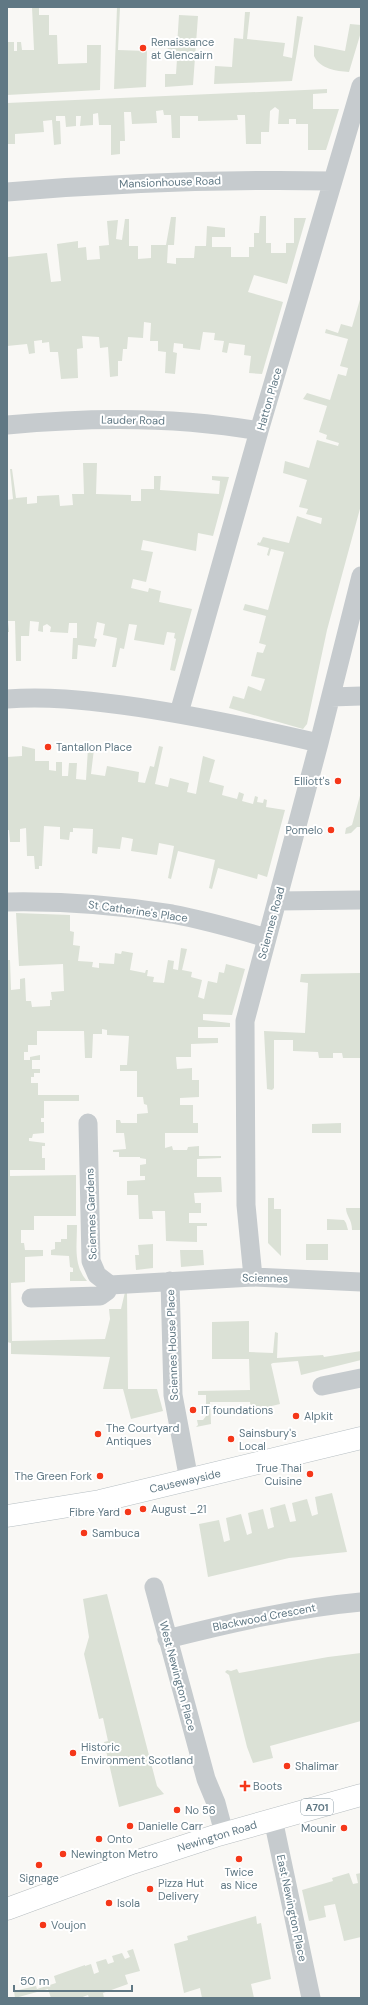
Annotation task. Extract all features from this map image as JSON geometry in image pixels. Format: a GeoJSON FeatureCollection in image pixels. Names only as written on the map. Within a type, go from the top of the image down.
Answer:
{"type":"FeatureCollection","features":[{"type":"Feature","properties":{"kind":"main road","name":"Causewayside"},"geometry":{"type":"LineString","coordinates":[[7,1516],[92,1503],[361,1438]]}},
{"type":"Feature","properties":{"kind":"main road","name":"Newington Road"},"geometry":{"type":"LineString","coordinates":[[7,1909],[132,1863],[224,1833],[361,1795]]}},
{"type":"Feature","properties":{"kind":"street","name":"Hatton Place"},"geometry":{"type":"LineString","coordinates":[[179,713],[259,431],[361,86]]}},
{"type":"Feature","properties":{"kind":"street","name":"Mansionhouse Road"},"geometry":{"type":"LineString","coordinates":[[7,192],[65,187],[207,181],[333,181]]}},
{"type":"Feature","properties":{"kind":"street","name":"Lauder Road"},"geometry":{"type":"LineString","coordinates":[[7,425],[106,418],[153,419],[204,423],[259,431]]}},
{"type":"Feature","properties":{"kind":"street","name":"Sciennes Road"},"geometry":{"type":"LineString","coordinates":[[252,1277],[246,1205],[244,1028],[338,670],[361,576]]}},
{"type":"Feature","properties":{"kind":"street"},"geometry":{"type":"LineString","coordinates":[[331,697],[361,696]]}},
{"type":"Feature","properties":{"kind":"street"},"geometry":{"type":"LineString","coordinates":[[7,699],[50,698],[76,700],[179,713],[319,743]]}},
{"type":"Feature","properties":{"kind":"street"},"geometry":{"type":"LineString","coordinates":[[277,901],[361,900]]}},
{"type":"Feature","properties":{"kind":"street","name":"St Catherine's Place"},"geometry":{"type":"LineString","coordinates":[[7,902],[60,902],[115,906],[180,916],[267,938]]}},
{"type":"Feature","properties":{"kind":"street","name":"Sciennes Gardens"},"geometry":{"type":"LineString","coordinates":[[88,1124],[91,1261],[100,1278],[110,1285]]}},
{"type":"Feature","properties":{"kind":"street","name":"Sciennes"},"geometry":{"type":"LineString","coordinates":[[170,1281],[252,1277],[361,1282]]}},
{"type":"Feature","properties":{"kind":"street"},"geometry":{"type":"LineString","coordinates":[[31,1298],[100,1296],[107,1291],[110,1285],[170,1281]]}},
{"type":"Feature","properties":{"kind":"street","name":"Sciennes House Place"},"geometry":{"type":"LineString","coordinates":[[170,1281],[173,1395],[189,1480]]}},
{"type":"Feature","properties":{"kind":"street"},"geometry":{"type":"LineString","coordinates":[[322,1386],[361,1378]]}},
{"type":"Feature","properties":{"kind":"street","name":"West Newington Place"},"geometry":{"type":"LineString","coordinates":[[154,1587],[206,1779],[216,1803],[224,1833]]}},
{"type":"Feature","properties":{"kind":"street","name":"Blackwood Crescent"},"geometry":{"type":"LineString","coordinates":[[167,1639],[266,1616],[324,1606],[361,1602]]}},
{"type":"Feature","properties":{"kind":"street","name":"East Newington Place"},"geometry":{"type":"LineString","coordinates":[[273,1819],[311,1998]]}},
{"type":"Feature","properties":{"kind":"shaded area"},"geometry":{"type":"Polygon","coordinates":[[[32,7],[39,7],[39,15],[49,15],[49,35],[57,35],[58,64],[87,63],[87,45],[101,45],[100,90],[7,95],[7,42],[14,42],[14,51],[17,51],[17,42],[21,42],[22,50],[34,50],[32,7]]]}},
{"type":"Feature","properties":{"kind":"shaded area"},"geometry":{"type":"Polygon","coordinates":[[[117,7],[120,7],[118,50],[147,51],[146,87],[114,89],[117,7]]]}},
{"type":"Feature","properties":{"kind":"shaded area"},"geometry":{"type":"Polygon","coordinates":[[[245,12],[250,12],[247,39],[285,43],[283,56],[292,58],[297,16],[303,17],[292,81],[214,84],[215,66],[232,67],[234,38],[243,39],[245,12]]]}},
{"type":"Feature","properties":{"kind":"shaded area"},"geometry":{"type":"Polygon","coordinates":[[[179,15],[198,16],[193,85],[165,87],[165,74],[176,74],[177,59],[167,58],[168,45],[177,46],[179,15]]]}},
{"type":"Feature","properties":{"kind":"shaded area"},"geometry":{"type":"Polygon","coordinates":[[[350,24],[361,25],[361,32],[349,72],[324,67],[314,56],[314,45],[345,51],[350,24]]]}},
{"type":"Feature","properties":{"kind":"shaded area"},"geometry":{"type":"Polygon","coordinates":[[[327,89],[327,93],[313,94],[313,109],[339,109],[326,150],[308,150],[308,124],[296,124],[296,119],[289,119],[289,124],[278,124],[279,110],[275,107],[270,111],[269,132],[261,132],[261,144],[246,144],[245,115],[237,115],[238,120],[198,121],[198,116],[180,116],[180,138],[172,138],[171,115],[164,115],[163,110],[156,111],[157,123],[132,124],[131,112],[124,112],[125,141],[120,141],[120,154],[111,155],[111,125],[99,125],[98,113],[93,114],[93,125],[80,126],[81,116],[76,116],[76,126],[66,127],[65,116],[56,116],[56,121],[60,121],[61,144],[54,145],[52,120],[43,121],[44,132],[15,134],[15,144],[7,144],[7,103],[327,89]]]}},
{"type":"Feature","properties":{"kind":"shaded area"},"geometry":{"type":"Polygon","coordinates":[[[260,216],[266,216],[266,243],[271,243],[271,253],[286,253],[286,243],[294,243],[294,218],[306,218],[287,284],[254,275],[248,292],[283,302],[262,374],[249,373],[251,356],[244,355],[245,345],[229,343],[227,353],[222,352],[224,341],[214,340],[215,333],[203,332],[200,350],[183,348],[183,344],[174,343],[173,352],[177,353],[175,374],[165,373],[166,352],[158,351],[158,341],[150,341],[151,323],[144,322],[143,338],[128,337],[127,349],[123,349],[122,361],[118,361],[118,376],[110,377],[108,347],[100,348],[99,337],[82,336],[83,348],[77,349],[78,378],[61,379],[58,352],[50,352],[49,342],[42,343],[42,340],[34,341],[35,353],[29,354],[27,344],[7,346],[7,239],[8,257],[47,253],[51,282],[61,281],[57,244],[78,241],[78,248],[86,247],[87,260],[100,259],[99,246],[109,245],[107,221],[118,220],[116,239],[122,240],[125,219],[129,219],[129,246],[138,246],[138,259],[151,258],[151,245],[166,245],[171,217],[176,217],[174,245],[168,245],[167,263],[176,264],[176,258],[194,258],[195,246],[206,246],[207,226],[225,228],[225,237],[212,237],[212,247],[231,247],[231,257],[249,257],[249,247],[254,247],[254,233],[259,233],[260,216]]]}},
{"type":"Feature","properties":{"kind":"shaded area"},"geometry":{"type":"Polygon","coordinates":[[[361,296],[361,505],[327,630],[307,724],[303,729],[229,708],[233,696],[244,699],[248,686],[261,691],[265,679],[251,676],[257,652],[263,653],[266,645],[259,643],[266,616],[243,610],[245,604],[268,610],[284,552],[271,549],[269,556],[267,555],[269,548],[257,545],[258,542],[260,543],[263,537],[289,543],[297,516],[321,524],[322,518],[306,514],[308,509],[299,507],[307,480],[283,473],[285,461],[309,468],[317,440],[338,446],[339,443],[326,439],[327,435],[319,432],[327,406],[303,399],[307,393],[330,400],[338,374],[346,376],[348,368],[340,366],[348,339],[325,333],[326,329],[338,333],[341,324],[352,327],[361,296]]]}},
{"type":"Feature","properties":{"kind":"shaded area"},"geometry":{"type":"Polygon","coordinates":[[[83,463],[97,463],[96,494],[131,495],[131,501],[141,501],[141,489],[154,489],[154,476],[161,476],[160,490],[219,494],[220,481],[212,480],[212,476],[229,477],[213,536],[198,533],[196,551],[143,540],[141,550],[153,552],[146,582],[133,579],[131,588],[148,592],[149,588],[161,591],[159,602],[192,609],[175,671],[170,670],[176,639],[174,638],[175,633],[167,632],[164,645],[134,640],[137,625],[129,624],[124,649],[120,648],[116,667],[112,667],[117,638],[103,635],[105,624],[97,622],[94,638],[97,639],[95,647],[78,645],[77,659],[72,659],[73,638],[77,638],[77,623],[69,623],[68,633],[50,632],[51,627],[47,624],[43,626],[43,632],[38,631],[39,622],[30,621],[29,636],[21,636],[21,661],[16,661],[15,621],[8,621],[9,632],[7,632],[7,500],[13,499],[10,469],[12,469],[16,498],[27,497],[27,504],[37,503],[37,496],[59,495],[60,506],[73,505],[72,494],[84,494],[83,463]]]}},
{"type":"Feature","properties":{"kind":"shaded area"},"geometry":{"type":"Polygon","coordinates":[[[22,746],[35,749],[35,761],[49,761],[49,770],[56,771],[56,762],[62,762],[62,776],[68,776],[69,763],[77,763],[76,779],[86,780],[88,748],[94,749],[91,774],[105,776],[107,766],[139,772],[138,782],[145,783],[150,766],[154,767],[159,746],[163,747],[155,784],[168,787],[170,778],[189,783],[187,792],[196,794],[203,756],[215,760],[209,782],[224,786],[222,795],[237,799],[239,792],[244,794],[242,801],[253,804],[255,796],[258,797],[257,802],[263,803],[264,799],[267,800],[266,807],[285,810],[267,877],[258,874],[257,879],[218,868],[212,889],[209,888],[215,860],[178,851],[171,879],[168,878],[174,846],[159,843],[157,855],[131,851],[133,839],[122,837],[120,849],[98,847],[97,854],[92,853],[93,829],[73,828],[73,832],[70,832],[69,840],[60,839],[60,827],[44,826],[42,866],[39,866],[39,869],[35,869],[34,856],[27,856],[26,828],[20,829],[20,842],[10,842],[9,830],[7,830],[7,757],[22,756],[22,746]]]}},
{"type":"Feature","properties":{"kind":"shaded area"},"geometry":{"type":"Polygon","coordinates":[[[361,792],[361,827],[357,827],[351,833],[345,834],[346,828],[352,825],[361,792]]]}},
{"type":"Feature","properties":{"kind":"shaded area"},"geometry":{"type":"Polygon","coordinates":[[[16,913],[70,915],[70,931],[74,932],[73,945],[80,946],[78,961],[93,962],[92,967],[99,968],[99,963],[114,964],[115,953],[121,954],[122,951],[133,953],[130,970],[145,973],[146,970],[148,970],[147,976],[154,977],[153,982],[164,983],[168,960],[174,961],[173,969],[178,970],[181,948],[187,949],[182,970],[192,972],[191,977],[202,980],[198,997],[204,999],[208,981],[217,983],[219,972],[224,973],[226,964],[245,969],[232,1015],[203,1014],[203,1020],[230,1023],[230,1027],[198,1027],[198,1038],[218,1038],[218,1043],[191,1044],[191,1057],[176,1057],[177,1069],[192,1068],[192,1080],[199,1080],[199,1097],[180,1098],[180,1105],[193,1105],[193,1123],[198,1123],[198,1133],[165,1133],[165,1148],[172,1146],[173,1150],[187,1150],[188,1147],[199,1146],[199,1156],[221,1156],[221,1158],[197,1159],[197,1177],[221,1177],[222,1192],[194,1193],[195,1203],[201,1203],[201,1213],[189,1213],[189,1223],[207,1223],[207,1226],[197,1226],[197,1242],[166,1241],[165,1211],[152,1211],[153,1219],[139,1219],[138,1195],[127,1195],[127,1181],[145,1180],[145,1176],[140,1176],[140,1165],[146,1164],[146,1159],[140,1157],[119,1157],[119,1152],[113,1152],[113,1150],[126,1149],[124,1133],[116,1133],[116,1120],[120,1120],[121,1123],[137,1123],[137,1114],[148,1113],[147,1105],[144,1104],[143,1097],[137,1097],[137,1071],[120,1071],[120,1065],[127,1065],[129,1036],[107,1035],[107,1030],[102,1029],[102,1034],[93,1034],[92,1058],[85,1058],[84,1031],[37,1031],[37,1045],[28,1045],[28,1052],[24,1052],[24,1060],[30,1060],[30,1057],[40,1055],[40,1060],[32,1060],[32,1069],[40,1069],[40,1073],[34,1073],[34,1077],[31,1077],[31,1083],[38,1083],[38,1095],[79,1095],[79,1101],[44,1101],[44,1118],[41,1118],[41,1122],[44,1122],[44,1133],[33,1134],[32,1138],[29,1138],[29,1141],[45,1143],[45,1146],[42,1146],[42,1158],[45,1158],[45,1170],[10,1170],[10,1176],[76,1175],[76,1216],[34,1216],[34,1230],[21,1230],[21,1243],[24,1243],[25,1250],[43,1250],[43,1256],[25,1257],[25,1282],[11,1283],[12,1341],[105,1339],[110,1319],[109,1309],[121,1309],[125,1292],[127,1292],[128,1389],[157,1389],[163,1411],[131,1419],[123,1389],[103,1389],[110,1357],[11,1354],[11,1343],[7,1342],[7,960],[10,960],[11,990],[20,989],[20,979],[25,978],[26,1001],[31,1001],[32,1007],[50,1006],[50,1000],[52,1000],[51,992],[64,991],[63,964],[19,966],[16,913]]]}},
{"type":"Feature","properties":{"kind":"shaded area"},"geometry":{"type":"Polygon","coordinates":[[[361,973],[361,1058],[343,1058],[342,1053],[333,1053],[333,1058],[319,1058],[318,1052],[293,1051],[293,1040],[274,1040],[274,1088],[272,1090],[267,1089],[264,1031],[305,1033],[308,983],[300,982],[301,974],[361,973]]]}},
{"type":"Feature","properties":{"kind":"shaded area"},"geometry":{"type":"Polygon","coordinates":[[[341,1123],[341,1133],[312,1133],[312,1124],[341,1123]]]}},
{"type":"Feature","properties":{"kind":"shaded area"},"geometry":{"type":"Polygon","coordinates":[[[268,1198],[274,1198],[274,1209],[281,1209],[281,1256],[268,1243],[268,1198]]]}},
{"type":"Feature","properties":{"kind":"shaded area"},"geometry":{"type":"Polygon","coordinates":[[[346,1208],[361,1208],[361,1230],[352,1230],[346,1208]]]}},
{"type":"Feature","properties":{"kind":"shaded area"},"geometry":{"type":"Polygon","coordinates":[[[327,1219],[344,1220],[348,1230],[327,1230],[327,1219]]]}},
{"type":"Feature","properties":{"kind":"shaded area"},"geometry":{"type":"Polygon","coordinates":[[[67,1225],[77,1225],[76,1247],[78,1262],[87,1281],[70,1281],[70,1272],[73,1272],[73,1268],[70,1267],[69,1256],[51,1255],[51,1250],[55,1249],[55,1242],[61,1242],[61,1239],[67,1239],[67,1225]]]}},
{"type":"Feature","properties":{"kind":"shaded area"},"geometry":{"type":"Polygon","coordinates":[[[153,1244],[153,1268],[136,1270],[135,1255],[139,1255],[138,1245],[153,1244]]]}},
{"type":"Feature","properties":{"kind":"shaded area"},"geometry":{"type":"Polygon","coordinates":[[[306,1244],[328,1244],[328,1260],[306,1260],[306,1244]]]}},
{"type":"Feature","properties":{"kind":"shaded area"},"geometry":{"type":"Polygon","coordinates":[[[180,1250],[203,1250],[204,1265],[181,1267],[180,1250]]]}},
{"type":"Feature","properties":{"kind":"shaded area"},"geometry":{"type":"Polygon","coordinates":[[[249,1321],[249,1352],[273,1353],[275,1332],[278,1333],[277,1358],[323,1355],[324,1357],[361,1351],[361,1360],[301,1375],[298,1361],[273,1363],[271,1364],[280,1404],[251,1411],[250,1402],[210,1402],[211,1424],[196,1427],[198,1425],[197,1420],[203,1420],[206,1416],[206,1395],[198,1395],[198,1391],[250,1390],[249,1359],[212,1359],[212,1322],[249,1321]]]}},
{"type":"Feature","properties":{"kind":"shaded area"},"geometry":{"type":"Polygon","coordinates":[[[332,1493],[347,1552],[289,1558],[208,1577],[199,1524],[219,1520],[224,1542],[230,1540],[226,1518],[241,1514],[247,1535],[252,1533],[248,1513],[263,1509],[268,1529],[274,1527],[270,1508],[285,1504],[290,1522],[296,1521],[292,1503],[307,1499],[312,1516],[318,1514],[315,1497],[332,1493]]]}},
{"type":"Feature","properties":{"kind":"shaded area"},"geometry":{"type":"Polygon","coordinates":[[[107,1594],[157,1786],[164,1794],[119,1807],[104,1742],[108,1741],[103,1718],[99,1719],[84,1654],[89,1637],[83,1599],[107,1594]]]}},
{"type":"Feature","properties":{"kind":"shaded area"},"geometry":{"type":"Polygon","coordinates":[[[361,1653],[361,1721],[270,1746],[273,1758],[253,1763],[247,1747],[229,1675],[225,1672],[227,1670],[231,1671],[237,1669],[239,1673],[328,1657],[361,1653]]]}},
{"type":"Feature","properties":{"kind":"shaded area"},"geometry":{"type":"Polygon","coordinates":[[[349,1873],[353,1884],[358,1883],[356,1874],[361,1873],[361,1937],[344,1941],[335,1904],[324,1906],[326,1917],[309,1921],[302,1890],[333,1881],[332,1878],[349,1873]]]}},
{"type":"Feature","properties":{"kind":"shaded area"},"geometry":{"type":"Polygon","coordinates":[[[256,1916],[257,1924],[261,1923],[271,1979],[251,1984],[254,1998],[202,1998],[200,1988],[184,1993],[174,1944],[188,1940],[187,1936],[256,1916]]]}},
{"type":"Feature","properties":{"kind":"shaded area"},"geometry":{"type":"Polygon","coordinates":[[[133,1949],[140,1971],[125,1975],[128,1984],[103,1993],[104,1998],[89,1998],[88,1995],[80,1998],[51,1998],[48,1989],[15,1998],[14,1991],[36,1986],[37,1989],[56,1983],[54,1976],[85,1965],[91,1964],[94,1974],[99,1972],[96,1962],[106,1959],[108,1964],[114,1962],[112,1956],[122,1953],[125,1959],[130,1957],[127,1951],[133,1949]]]}},
{"type":"Feature","properties":{"kind":"place","name":"Renaissance at Glencairn"},"geometry":{"type":"Point","coordinates":[143,48]}},
{"type":"Feature","properties":{"kind":"place","name":"Tantallon Place"},"geometry":{"type":"Point","coordinates":[48,747]}},
{"type":"Feature","properties":{"kind":"place","name":"Elliott's"},"geometry":{"type":"Point","coordinates":[338,781]}},
{"type":"Feature","properties":{"kind":"place","name":"Pomelo"},"geometry":{"type":"Point","coordinates":[331,830]}},
{"type":"Feature","properties":{"kind":"place","name":"IT foundations"},"geometry":{"type":"Point","coordinates":[193,1410]}},
{"type":"Feature","properties":{"kind":"place","name":"Alpkit"},"geometry":{"type":"Point","coordinates":[296,1416]}},
{"type":"Feature","properties":{"kind":"place","name":"The Courtyard Antiques"},"geometry":{"type":"Point","coordinates":[98,1434]}},
{"type":"Feature","properties":{"kind":"place","name":"Sainsbury's Local"},"geometry":{"type":"Point","coordinates":[231,1439]}},
{"type":"Feature","properties":{"kind":"place","name":"True Thai Cuisine"},"geometry":{"type":"Point","coordinates":[310,1474]}},
{"type":"Feature","properties":{"kind":"place","name":"The Green Fork"},"geometry":{"type":"Point","coordinates":[100,1476]}},
{"type":"Feature","properties":{"kind":"place","name":"August _21"},"geometry":{"type":"Point","coordinates":[143,1509]}},
{"type":"Feature","properties":{"kind":"place","name":"Fibre Yard"},"geometry":{"type":"Point","coordinates":[128,1512]}},
{"type":"Feature","properties":{"kind":"place","name":"Sambuca"},"geometry":{"type":"Point","coordinates":[84,1533]}},
{"type":"Feature","properties":{"kind":"place","name":"Historic Environment Scotland"},"geometry":{"type":"Point","coordinates":[73,1753]}},
{"type":"Feature","properties":{"kind":"place","name":"Shalimar"},"geometry":{"type":"Point","coordinates":[287,1766]}},
{"type":"Feature","properties":{"kind":"place","name":"Boots"},"geometry":{"type":"Point","coordinates":[245,1786]}},
{"type":"Feature","properties":{"kind":"place","name":"No 56"},"geometry":{"type":"Point","coordinates":[177,1810]}},
{"type":"Feature","properties":{"kind":"place","name":"Danielle Carr"},"geometry":{"type":"Point","coordinates":[130,1826]}},
{"type":"Feature","properties":{"kind":"place","name":"Mounir"},"geometry":{"type":"Point","coordinates":[344,1828]}},
{"type":"Feature","properties":{"kind":"place","name":"Onto"},"geometry":{"type":"Point","coordinates":[99,1839]}},
{"type":"Feature","properties":{"kind":"place","name":"Newington Metro"},"geometry":{"type":"Point","coordinates":[63,1854]}},
{"type":"Feature","properties":{"kind":"place","name":"Twice as Nice"},"geometry":{"type":"Point","coordinates":[239,1859]}},
{"type":"Feature","properties":{"kind":"place","name":"Signage"},"geometry":{"type":"Point","coordinates":[39,1865]}},
{"type":"Feature","properties":{"kind":"place","name":"Pizza Hut Delivery"},"geometry":{"type":"Point","coordinates":[150,1889]}},
{"type":"Feature","properties":{"kind":"place","name":"Isola"},"geometry":{"type":"Point","coordinates":[109,1903]}},
{"type":"Feature","properties":{"kind":"place","name":"Voujon"},"geometry":{"type":"Point","coordinates":[43,1925]}}]}
